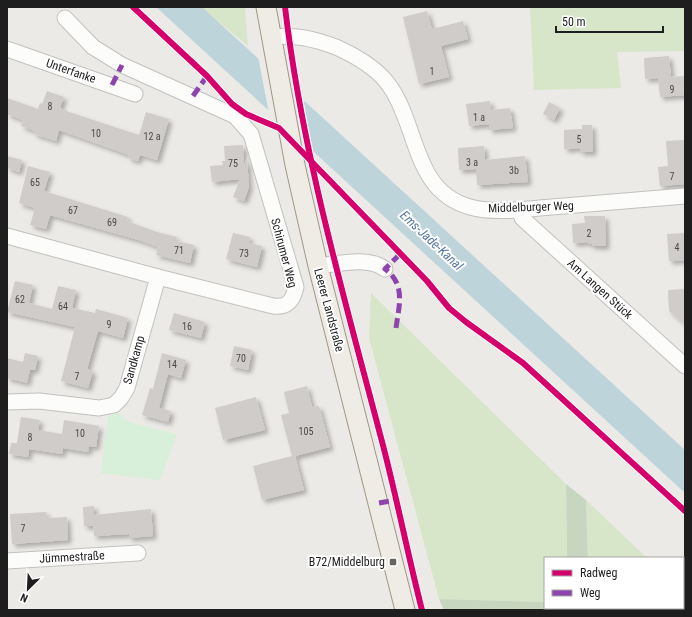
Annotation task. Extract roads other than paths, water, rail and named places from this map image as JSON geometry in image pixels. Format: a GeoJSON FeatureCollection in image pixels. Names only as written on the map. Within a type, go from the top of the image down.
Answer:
{"type":"FeatureCollection","features":[{"type":"Feature","properties":{"kind":"main road","name":"Leerer Landstraße"},"geometry":{"type":"LineString","coordinates":[[266,7],[295,165],[318,266],[405,610]]}},
{"type":"Feature","properties":{"kind":"street","name":"Schirumer Weg"},"geometry":{"type":"LineString","coordinates":[[7,236],[158,277],[279,307],[291,302],[296,288],[251,134],[235,116],[122,65],[93,46],[64,18]]}},
{"type":"Feature","properties":{"kind":"street","name":"Middelburger Weg"},"geometry":{"type":"LineString","coordinates":[[271,40],[302,36],[344,51],[364,61],[391,88],[405,116],[428,176],[441,190],[455,200],[470,207],[492,210],[521,209],[685,196]]}},
{"type":"Feature","properties":{"kind":"street","name":"Unterfanke"},"geometry":{"type":"LineString","coordinates":[[7,49],[135,94]]}},
{"type":"Feature","properties":{"kind":"street","name":"Am Langen Stück"},"geometry":{"type":"LineString","coordinates":[[521,209],[522,218],[685,366]]}},
{"type":"Feature","properties":{"kind":"street"},"geometry":{"type":"LineString","coordinates":[[318,266],[366,262],[380,265],[385,268]]}},
{"type":"Feature","properties":{"kind":"street","name":"Sandkamp"},"geometry":{"type":"LineString","coordinates":[[7,402],[40,401],[99,408],[114,405],[121,398],[127,388],[158,277]]}},
{"type":"Feature","properties":{"kind":"street","name":"Jümmestraße"},"geometry":{"type":"LineString","coordinates":[[7,561],[138,553]]}},
{"type":"Feature","properties":{"kind":"water","name":"Ems-Jade-Kanal"},"geometry":{"type":"Polygon","coordinates":[[[156,7],[202,7],[685,450],[685,493],[156,7]]]}},
{"type":"Feature","properties":{"kind":"place","name":"B72/Middelburg"},"geometry":{"type":"Point","coordinates":[393,562]}}]}
